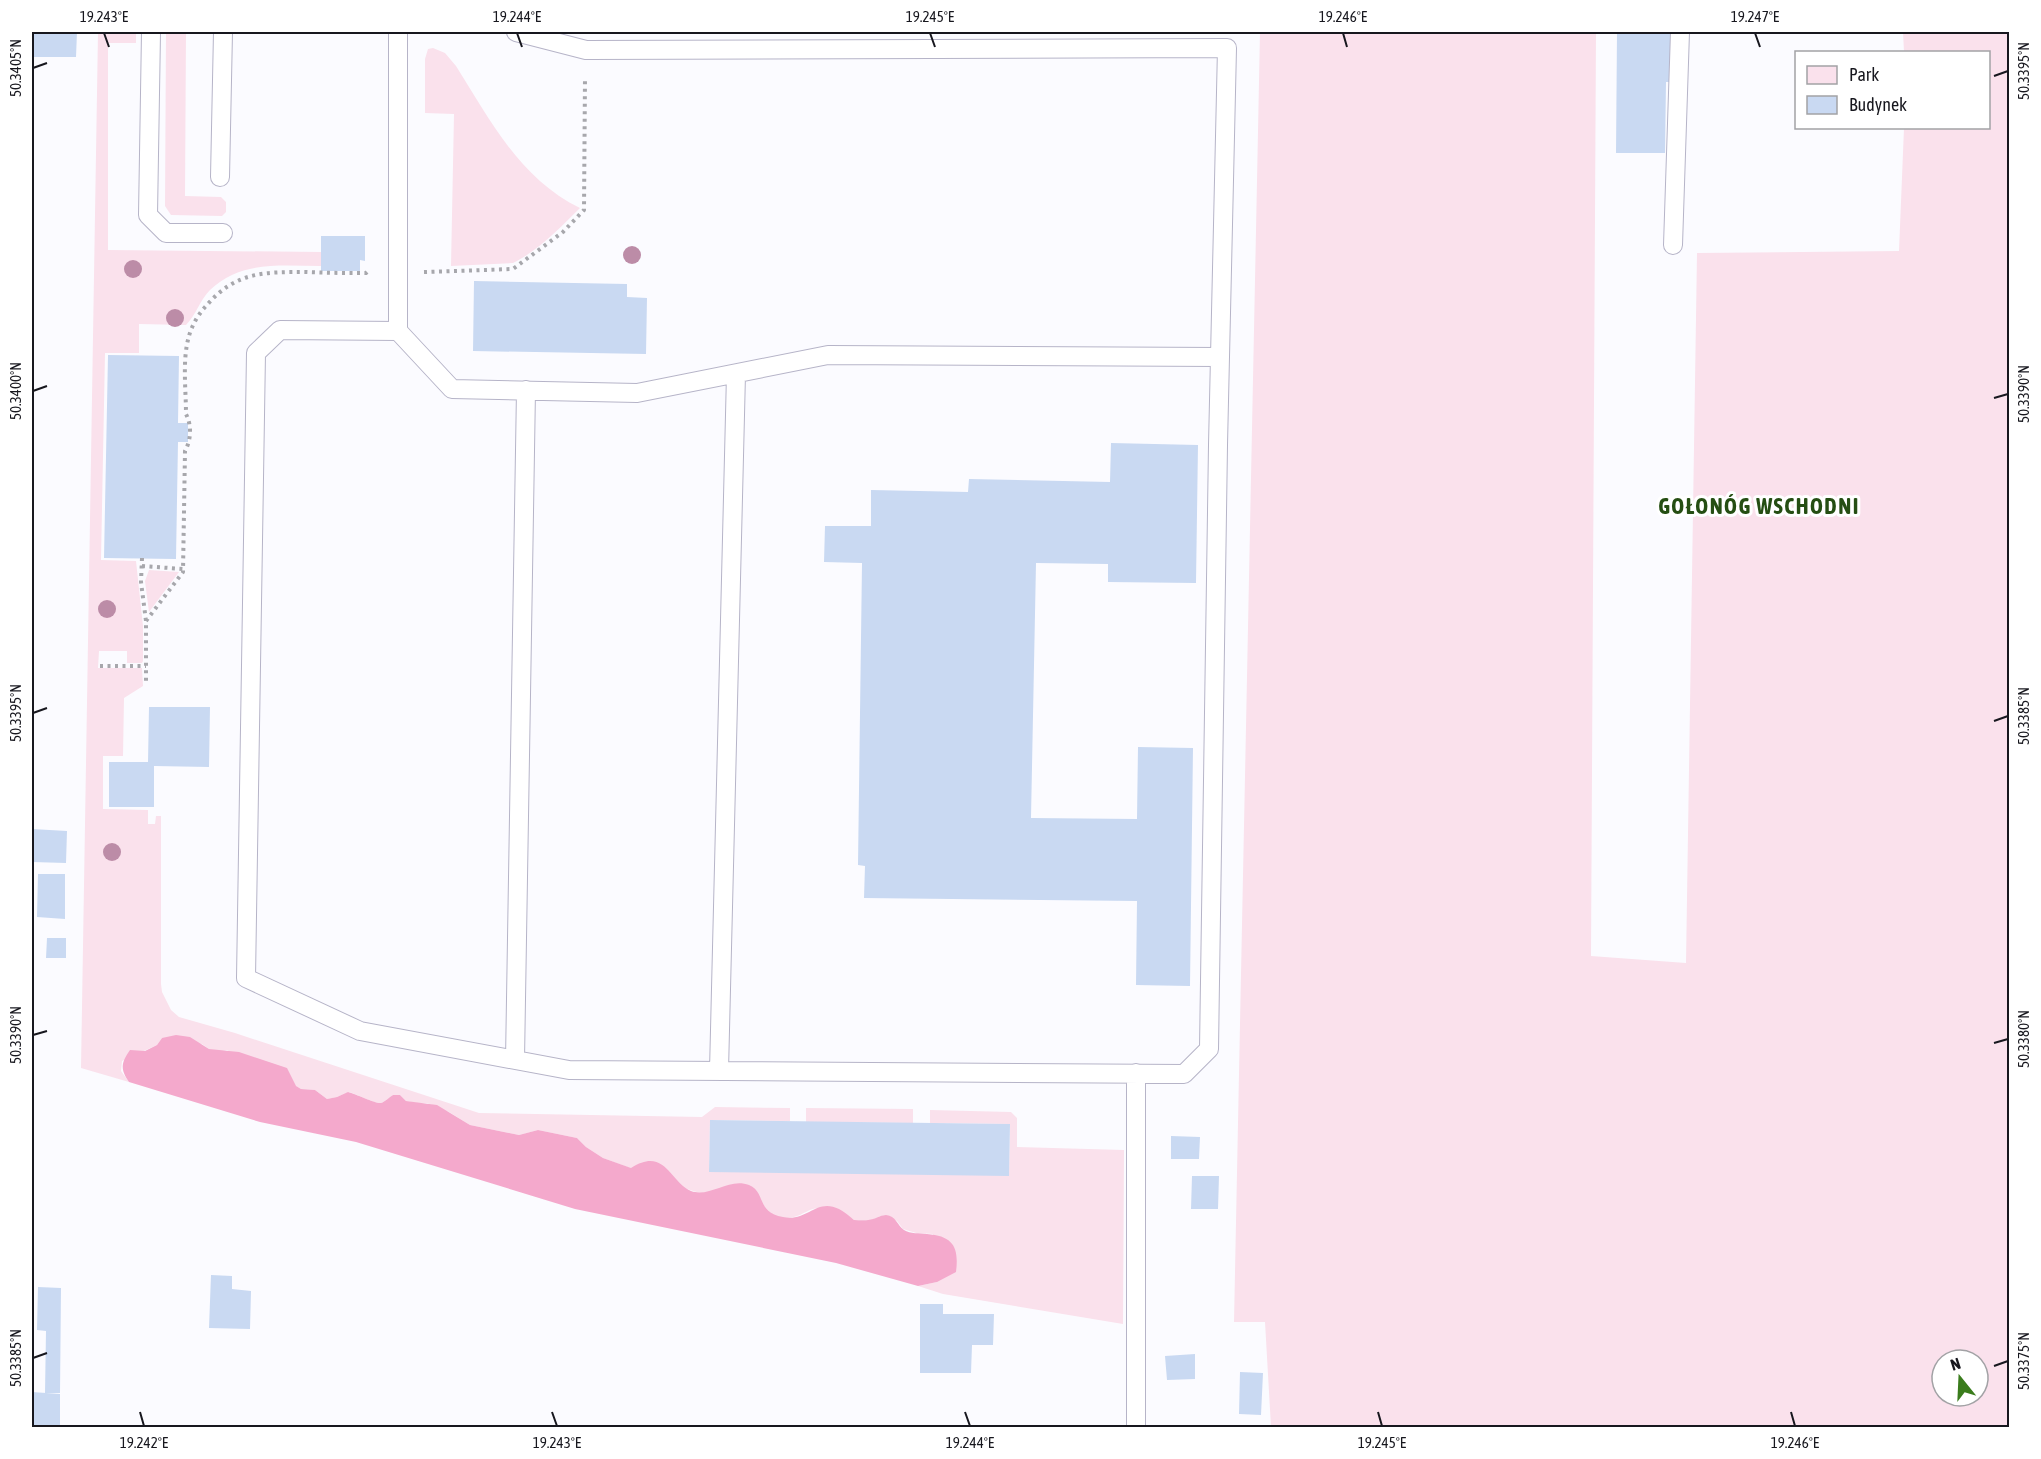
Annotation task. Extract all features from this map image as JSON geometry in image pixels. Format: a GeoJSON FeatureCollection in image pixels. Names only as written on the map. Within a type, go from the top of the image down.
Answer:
{"type":"FeatureCollection","features":[{"type":"Feature","properties":{"kind":"lane"},"geometry":{"type":"LineString","coordinates":[[151,32],[148,215],[166,233],[223,233]]}},
{"type":"Feature","properties":{"kind":"lane"},"geometry":{"type":"LineString","coordinates":[[220,177],[222,32]]}},
{"type":"Feature","properties":{"kind":"lane"},"geometry":{"type":"LineString","coordinates":[[398,32],[398,331],[452,389],[637,393],[828,355],[1220,357]]}},
{"type":"Feature","properties":{"kind":"lane"},"geometry":{"type":"LineString","coordinates":[[398,331],[280,330],[256,353],[246,978],[360,1031],[569,1070],[1184,1074],[1209,1049],[1227,48],[586,50],[516,32]]}},
{"type":"Feature","properties":{"kind":"lane"},"geometry":{"type":"LineString","coordinates":[[1673,245],[1680,32]]}},
{"type":"Feature","properties":{"kind":"lane"},"geometry":{"type":"LineString","coordinates":[[719,1071],[736,374]]}},
{"type":"Feature","properties":{"kind":"lane"},"geometry":{"type":"LineString","coordinates":[[514,1060],[526,390]]}},
{"type":"Feature","properties":{"kind":"lane"},"geometry":{"type":"LineString","coordinates":[[1136,1073],[1136,1428]]}},
{"type":"Feature","properties":{"kind":"path"},"geometry":{"type":"LineString","coordinates":[[398,273],[513,269],[563,232],[584,210],[586,50]]}},
{"type":"Feature","properties":{"kind":"path"},"geometry":{"type":"LineString","coordinates":[[142,558],[141,582],[146,621],[146,682]]}},
{"type":"Feature","properties":{"kind":"path"},"geometry":{"type":"LineString","coordinates":[[142,566],[183,569]]}},
{"type":"Feature","properties":{"kind":"path"},"geometry":{"type":"LineString","coordinates":[[100,666],[146,666]]}},
{"type":"Feature","properties":{"kind":"green space"},"geometry":{"type":"Polygon","coordinates":[[[98,32],[136,32],[136,43],[108,43],[108,250],[321,252],[321,266],[262,267],[248,269],[222,280],[203,298],[186,325],[139,324],[139,353],[105,353],[101,560],[136,561],[143,626],[143,661],[142,663],[127,663],[127,651],[99,651],[98,668],[142,668],[143,686],[124,698],[123,756],[103,756],[103,809],[148,810],[148,824],[155,824],[156,816],[161,816],[161,984],[162,992],[171,1010],[179,1017],[235,1033],[479,1113],[702,1117],[715,1107],[790,1108],[790,1121],[710,1120],[709,1171],[1009,1175],[1010,1124],[930,1123],[930,1110],[1011,1112],[1017,1118],[1017,1147],[1124,1150],[1123,1324],[943,1294],[918,1286],[937,1282],[933,1234],[916,1233],[903,1229],[897,1221],[884,1215],[871,1220],[854,1220],[840,1213],[811,1209],[793,1217],[780,1217],[769,1212],[759,1195],[700,1193],[690,1190],[603,1158],[577,1138],[538,1130],[519,1135],[470,1125],[449,1112],[427,1103],[406,1101],[400,1095],[393,1095],[381,1103],[349,1092],[327,1099],[315,1090],[301,1089],[227,1050],[218,1052],[202,1044],[162,1038],[157,1045],[122,1061],[121,1071],[129,1082],[81,1068],[98,32]]]}},
{"type":"Feature","properties":{"kind":"green space"},"geometry":{"type":"Polygon","coordinates":[[[166,32],[186,32],[185,196],[221,197],[226,202],[226,212],[222,216],[171,215],[165,206],[166,32]]]}},
{"type":"Feature","properties":{"kind":"green space"},"geometry":{"type":"Polygon","coordinates":[[[1260,32],[1596,32],[1591,956],[1686,963],[1697,253],[1899,251],[1904,129],[1990,129],[1990,51],[1904,51],[1903,32],[2009,32],[2009,1427],[1271,1427],[1265,1322],[1234,1322],[1260,32]]]}},
{"type":"Feature","properties":{"kind":"green space"},"geometry":{"type":"Polygon","coordinates":[[[433,48],[445,53],[456,66],[494,127],[523,165],[559,196],[580,208],[540,245],[513,263],[451,266],[454,114],[425,113],[425,59],[428,49],[433,48]]]}},
{"type":"Feature","properties":{"kind":"green space"},"geometry":{"type":"Polygon","coordinates":[[[149,570],[179,572],[149,612],[145,581],[149,570]]]}},
{"type":"Feature","properties":{"kind":"green space"},"geometry":{"type":"Polygon","coordinates":[[[806,1108],[913,1109],[913,1123],[806,1122],[806,1108]]]}},
{"type":"Feature","properties":{"kind":"shaded area"},"geometry":{"type":"Polygon","coordinates":[[[176,1035],[190,1037],[209,1049],[239,1052],[287,1068],[296,1086],[301,1089],[315,1090],[327,1099],[348,1092],[381,1103],[393,1095],[400,1095],[406,1101],[437,1105],[470,1125],[519,1135],[538,1130],[577,1138],[603,1158],[631,1168],[642,1162],[659,1163],[691,1191],[705,1192],[742,1183],[749,1185],[758,1192],[769,1211],[783,1217],[801,1215],[824,1206],[832,1206],[854,1220],[875,1219],[886,1215],[894,1219],[906,1231],[936,1235],[949,1241],[957,1256],[956,1272],[937,1282],[918,1286],[836,1263],[575,1209],[356,1142],[260,1122],[129,1082],[123,1066],[130,1050],[145,1051],[157,1045],[162,1038],[176,1035]]]}},
{"type":"Feature","properties":{"kind":"building"},"geometry":{"type":"Polygon","coordinates":[[[32,32],[77,32],[76,57],[32,57],[32,32]]]}},
{"type":"Feature","properties":{"kind":"building"},"geometry":{"type":"Polygon","coordinates":[[[1617,32],[1675,32],[1675,82],[1666,82],[1665,153],[1616,153],[1617,32]]]}},
{"type":"Feature","properties":{"kind":"building"},"geometry":{"type":"Polygon","coordinates":[[[321,236],[365,236],[365,261],[360,260],[360,271],[321,271],[321,236]]]}},
{"type":"Feature","properties":{"kind":"building"},"geometry":{"type":"Polygon","coordinates":[[[474,281],[627,284],[627,297],[647,298],[646,354],[473,351],[474,281]]]}},
{"type":"Feature","properties":{"kind":"building"},"geometry":{"type":"Polygon","coordinates":[[[108,355],[179,356],[178,423],[188,423],[188,442],[178,442],[176,559],[104,558],[108,355]]]}},
{"type":"Feature","properties":{"kind":"building"},"geometry":{"type":"Polygon","coordinates":[[[1111,443],[1198,445],[1196,583],[1108,582],[1108,564],[1036,563],[1031,818],[1137,819],[1138,747],[1193,748],[1190,986],[1136,985],[1137,901],[864,898],[865,866],[858,865],[862,563],[824,562],[825,526],[871,526],[871,490],[968,492],[969,479],[1110,482],[1111,443]]]}},
{"type":"Feature","properties":{"kind":"building"},"geometry":{"type":"Polygon","coordinates":[[[149,707],[210,707],[209,767],[154,766],[154,807],[109,807],[109,762],[148,762],[149,707]]]}},
{"type":"Feature","properties":{"kind":"building"},"geometry":{"type":"Polygon","coordinates":[[[32,829],[67,831],[66,863],[32,862],[32,829]]]}},
{"type":"Feature","properties":{"kind":"building"},"geometry":{"type":"Polygon","coordinates":[[[38,874],[65,874],[65,919],[37,917],[38,874]]]}},
{"type":"Feature","properties":{"kind":"building"},"geometry":{"type":"Polygon","coordinates":[[[47,938],[66,938],[66,958],[46,958],[47,938]]]}},
{"type":"Feature","properties":{"kind":"building"},"geometry":{"type":"Polygon","coordinates":[[[710,1120],[1010,1124],[1009,1176],[709,1172],[710,1120]]]}},
{"type":"Feature","properties":{"kind":"building"},"geometry":{"type":"Polygon","coordinates":[[[1171,1136],[1200,1137],[1199,1159],[1171,1159],[1171,1136]]]}},
{"type":"Feature","properties":{"kind":"building"},"geometry":{"type":"Polygon","coordinates":[[[1192,1176],[1219,1176],[1218,1209],[1191,1209],[1192,1176]]]}},
{"type":"Feature","properties":{"kind":"building"},"geometry":{"type":"Polygon","coordinates":[[[211,1275],[232,1276],[232,1289],[251,1291],[250,1329],[209,1328],[211,1275]]]}},
{"type":"Feature","properties":{"kind":"building"},"geometry":{"type":"Polygon","coordinates":[[[38,1287],[61,1288],[60,1393],[45,1393],[46,1331],[37,1330],[38,1287]]]}},
{"type":"Feature","properties":{"kind":"building"},"geometry":{"type":"Polygon","coordinates":[[[920,1304],[943,1304],[943,1314],[994,1314],[993,1345],[972,1345],[971,1373],[920,1373],[920,1304]]]}},
{"type":"Feature","properties":{"kind":"building"},"geometry":{"type":"Polygon","coordinates":[[[1195,1354],[1195,1379],[1167,1380],[1165,1356],[1195,1354]]]}},
{"type":"Feature","properties":{"kind":"building"},"geometry":{"type":"Polygon","coordinates":[[[1240,1372],[1263,1373],[1261,1415],[1239,1414],[1240,1372]]]}},
{"type":"Feature","properties":{"kind":"building"},"geometry":{"type":"Polygon","coordinates":[[[32,1392],[60,1394],[60,1428],[32,1428],[32,1392]]]}},
{"type":"Feature","properties":{"kind":"district","name":"GOŁONÓG WSCHODNI"},"geometry":{"type":"Point","coordinates":[1759,506]}}]}
